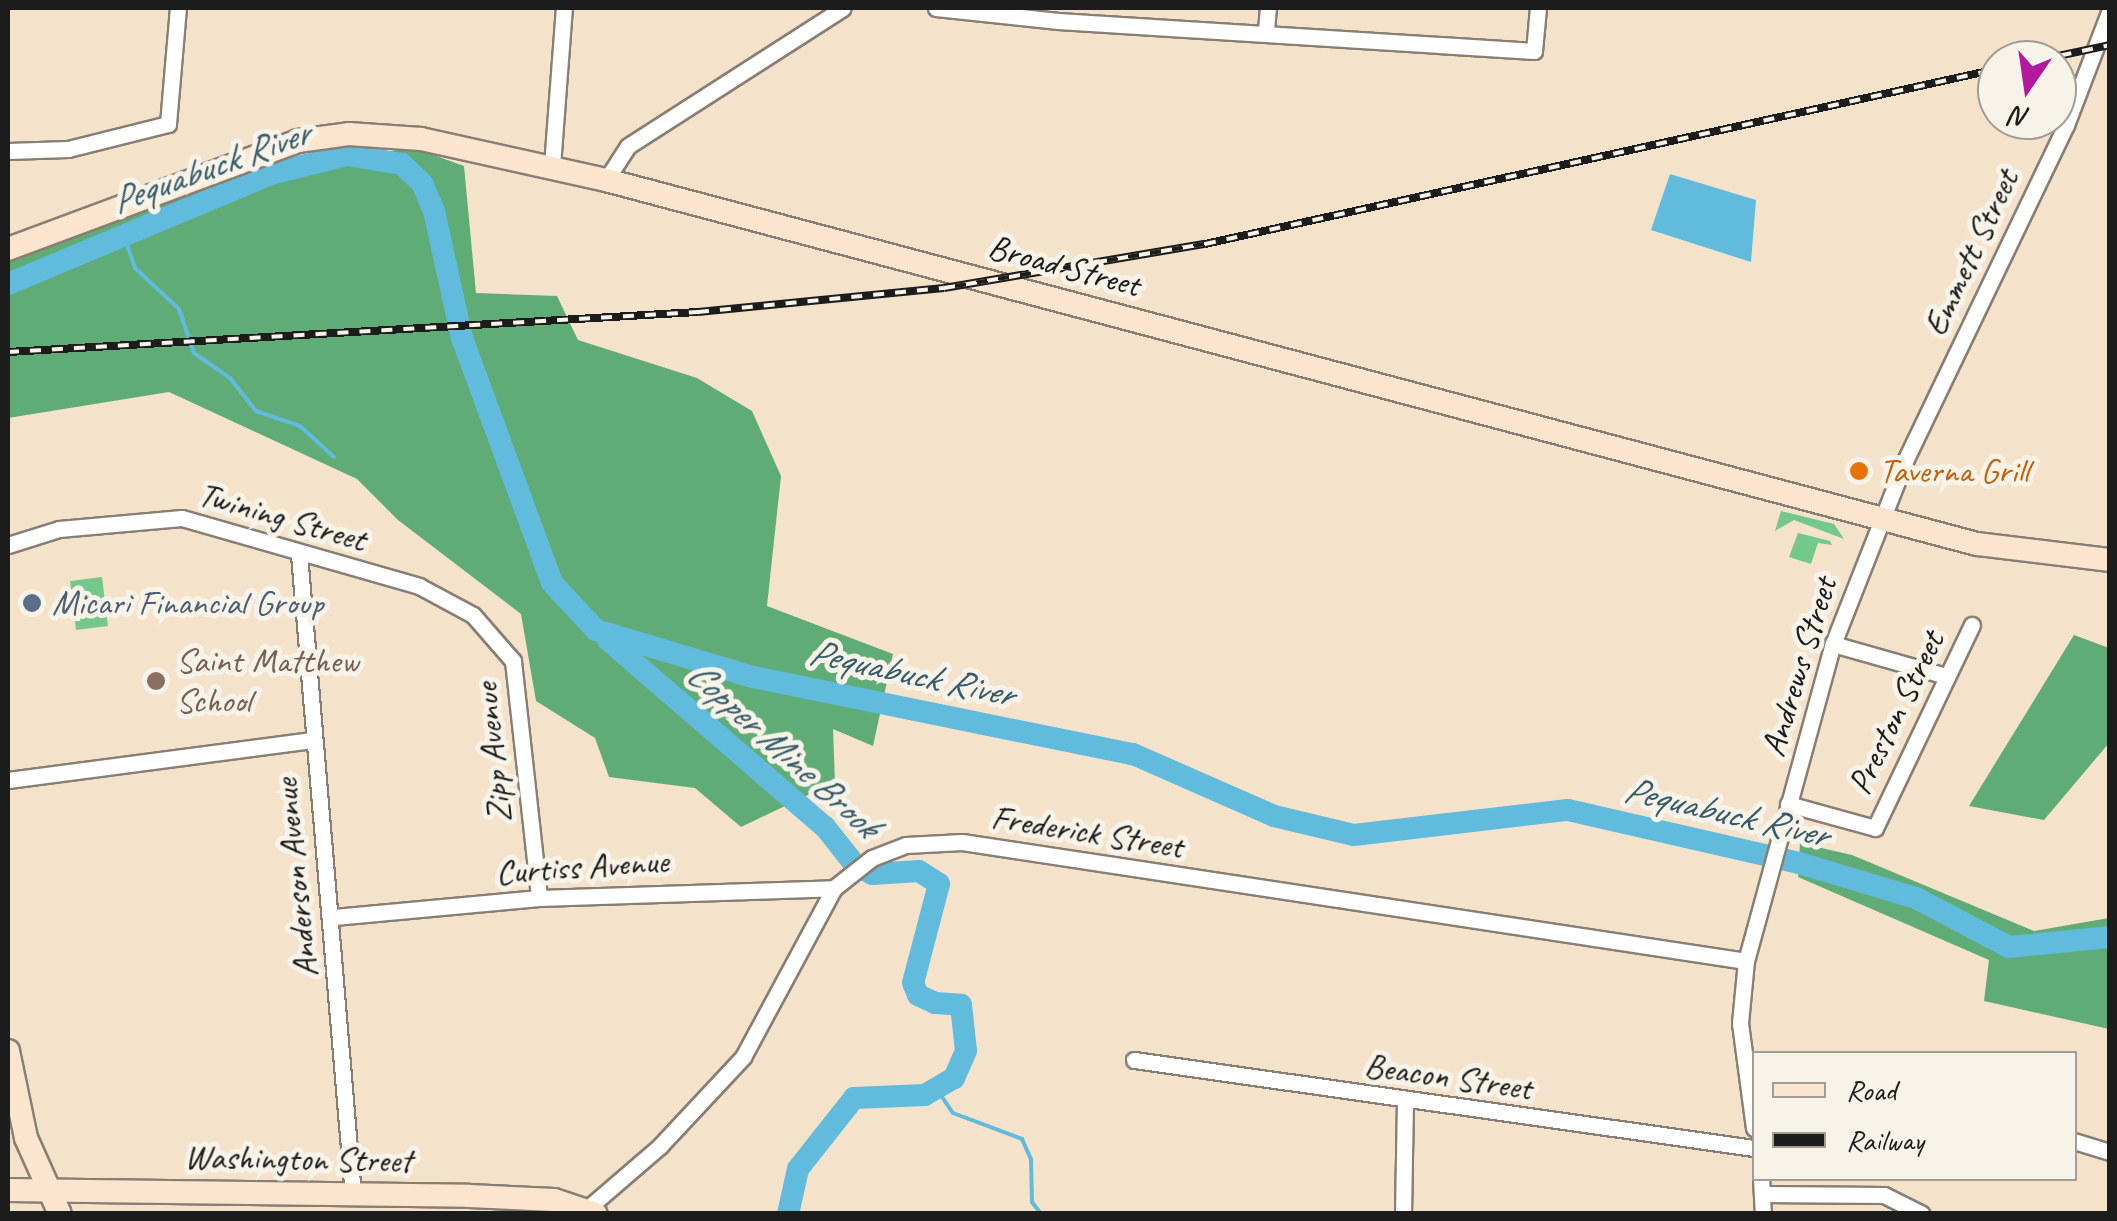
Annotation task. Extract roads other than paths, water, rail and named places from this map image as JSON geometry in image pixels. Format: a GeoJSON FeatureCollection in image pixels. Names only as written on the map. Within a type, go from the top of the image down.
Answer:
{"type":"FeatureCollection","features":[{"type":"Feature","properties":{"kind":"main road","name":"Broad Street"},"geometry":{"type":"LineString","coordinates":[[8,249],[298,141],[349,134],[421,138],[606,180],[1977,544],[2110,560]]}},
{"type":"Feature","properties":{"kind":"main road"},"geometry":{"type":"LineString","coordinates":[[8,1051],[16,1109],[55,1203]]}},
{"type":"Feature","properties":{"kind":"main road","name":"Washington Street"},"geometry":{"type":"LineString","coordinates":[[8,1190],[55,1203],[354,1196],[554,1200],[592,1211]]}},
{"type":"Feature","properties":{"kind":"street"},"geometry":{"type":"LineString","coordinates":[[8,151],[68,149],[168,124],[178,8]]}},
{"type":"Feature","properties":{"kind":"street"},"geometry":{"type":"LineString","coordinates":[[552,166],[564,8]]}},
{"type":"Feature","properties":{"kind":"street"},"geometry":{"type":"LineString","coordinates":[[606,180],[628,146],[843,8]]}},
{"type":"Feature","properties":{"kind":"street"},"geometry":{"type":"LineString","coordinates":[[936,8],[1058,22],[1266,30],[1534,51],[1538,8]]}},
{"type":"Feature","properties":{"kind":"street"},"geometry":{"type":"LineString","coordinates":[[1266,30],[1268,8]]}},
{"type":"Feature","properties":{"kind":"street","name":"Emmett Street"},"geometry":{"type":"LineString","coordinates":[[1881,519],[2066,125],[2110,10]]}},
{"type":"Feature","properties":{"kind":"street","name":"Twining Street"},"geometry":{"type":"LineString","coordinates":[[8,545],[58,529],[182,518],[419,586],[473,615],[513,661]]}},
{"type":"Feature","properties":{"kind":"street","name":"Andrews Street"},"geometry":{"type":"LineString","coordinates":[[1752,1113],[1740,1023],[1746,961],[1833,644],[1881,519]]}},
{"type":"Feature","properties":{"kind":"street","name":"Anderson Avenue"},"geometry":{"type":"LineString","coordinates":[[299,554],[310,740],[334,918],[354,1196]]}},
{"type":"Feature","properties":{"kind":"street","name":"Preston Street"},"geometry":{"type":"LineString","coordinates":[[1788,804],[1875,828],[1972,624]]}},
{"type":"Feature","properties":{"kind":"street"},"geometry":{"type":"LineString","coordinates":[[1833,644],[1946,676]]}},
{"type":"Feature","properties":{"kind":"street","name":"Zipp Avenue"},"geometry":{"type":"LineString","coordinates":[[513,661],[539,898]]}},
{"type":"Feature","properties":{"kind":"street"},"geometry":{"type":"LineString","coordinates":[[8,780],[310,740]]}},
{"type":"Feature","properties":{"kind":"street","name":"Frederick Street"},"geometry":{"type":"LineString","coordinates":[[592,1211],[660,1146],[743,1057],[834,888],[872,858],[929,841],[962,842],[1746,961]]}},
{"type":"Feature","properties":{"kind":"street","name":"Curtiss Avenue"},"geometry":{"type":"LineString","coordinates":[[334,918],[539,898],[834,888]]}},
{"type":"Feature","properties":{"kind":"street","name":"Beacon Street"},"geometry":{"type":"LineString","coordinates":[[1134,1060],[1406,1103],[1752,1148]]}},
{"type":"Feature","properties":{"kind":"street"},"geometry":{"type":"LineString","coordinates":[[1403,1214],[1406,1103]]}},
{"type":"Feature","properties":{"kind":"street"},"geometry":{"type":"LineString","coordinates":[[2077,1142],[2110,1152]]}},
{"type":"Feature","properties":{"kind":"street"},"geometry":{"type":"LineString","coordinates":[[1764,1214],[1762,1186],[1884,1195],[1922,1214]]}},
{"type":"Feature","properties":{"kind":"water"},"geometry":{"type":"Polygon","coordinates":[[[1670,174],[1756,200],[1751,262],[1651,230],[1670,174]]]}},
{"type":"Feature","properties":{"kind":"waterway","name":"Pequabuck River"},"geometry":{"type":"LineString","coordinates":[[8,284],[274,173],[347,155],[402,164],[422,183],[434,211],[462,338],[552,583],[596,630],[753,677],[1133,754],[1274,816],[1354,835],[1568,810],[1799,863],[1916,898],[2009,947],[2110,937]]}},
{"type":"Feature","properties":{"kind":"waterway"},"geometry":{"type":"LineString","coordinates":[[124,236],[135,268],[179,309],[194,353],[230,378],[256,411],[300,426],[334,457]]}},
{"type":"Feature","properties":{"kind":"waterway","name":"Copper Mine Brook"},"geometry":{"type":"LineString","coordinates":[[608,640],[825,827],[855,865],[873,874],[919,871],[939,884],[913,983],[918,995],[935,1003],[961,1005],[966,1051],[954,1078],[925,1095],[854,1098],[798,1169],[788,1214]]}},
{"type":"Feature","properties":{"kind":"waterway"},"geometry":{"type":"LineString","coordinates":[[936,1088],[953,1113],[1022,1139],[1031,1159],[1032,1202],[1041,1214]]}},
{"type":"Feature","properties":{"kind":"railway"},"geometry":{"type":"LineString","coordinates":[[2077,52],[2110,45]]}},
{"type":"Feature","properties":{"kind":"railway"},"geometry":{"type":"LineString","coordinates":[[8,352],[698,312],[944,288],[1205,244],[1977,73]]}},
{"type":"Feature","properties":{"kind":"place","name":"Taverna Grill"},"geometry":{"type":"Point","coordinates":[1859,471]}},
{"type":"Feature","properties":{"kind":"place","name":"Micari Financial Group"},"geometry":{"type":"Point","coordinates":[32,603]}},
{"type":"Feature","properties":{"kind":"place","name":"Saint Matthew School"},"geometry":{"type":"Point","coordinates":[156,681]}}]}
